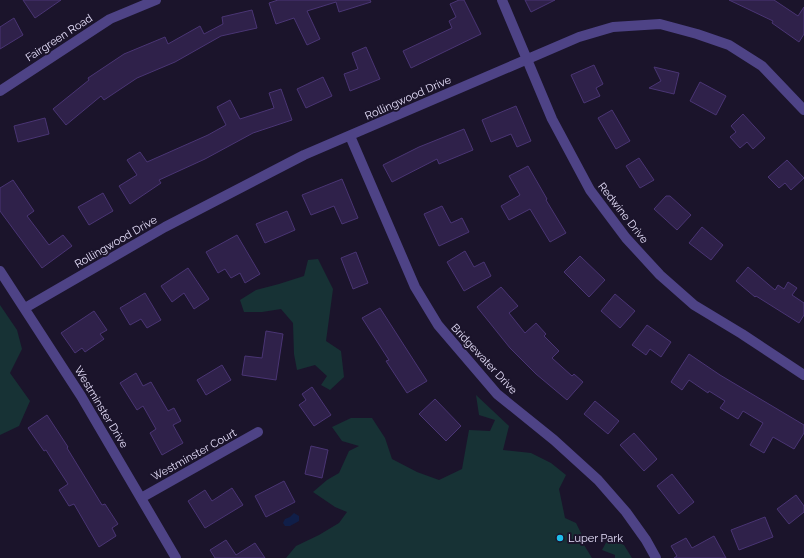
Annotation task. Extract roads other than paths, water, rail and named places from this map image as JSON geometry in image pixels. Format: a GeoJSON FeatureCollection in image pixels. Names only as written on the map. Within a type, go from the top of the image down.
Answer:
{"type":"FeatureCollection","features":[{"type":"Feature","properties":{"kind":"street","name":"Fairgreen Road"},"geometry":{"type":"LineString","coordinates":[[0,91],[110,19],[156,0]]}},
{"type":"Feature","properties":{"kind":"street","name":"Redwine Drive"},"geometry":{"type":"LineString","coordinates":[[502,0],[552,119],[590,190],[626,238],[660,275],[694,305],[742,334],[804,375]]}},
{"type":"Feature","properties":{"kind":"street","name":"Rollingwood Drive"},"geometry":{"type":"LineString","coordinates":[[25,308],[166,227],[304,155],[579,37],[613,27],[660,24],[697,34],[729,46],[762,66],[804,110]]}},
{"type":"Feature","properties":{"kind":"street","name":"Bridgewater Drive"},"geometry":{"type":"LineString","coordinates":[[350,136],[415,287],[438,326],[497,394],[554,440],[598,480],[626,512],[646,540],[656,558]]}},
{"type":"Feature","properties":{"kind":"street","name":"Westminster Drive"},"geometry":{"type":"LineString","coordinates":[[0,271],[81,396],[176,558]]}},
{"type":"Feature","properties":{"kind":"street","name":"Westminster Court"},"geometry":{"type":"LineString","coordinates":[[141,498],[258,432]]}},
{"type":"Feature","properties":{"kind":"water"},"geometry":{"type":"Polygon","coordinates":[[[294,513],[299,516],[299,521],[290,526],[285,526],[283,523],[285,519],[294,513]]]}},
{"type":"Feature","properties":{"kind":"place","name":"Luper Park"},"geometry":{"type":"Point","coordinates":[560,538]}}]}
